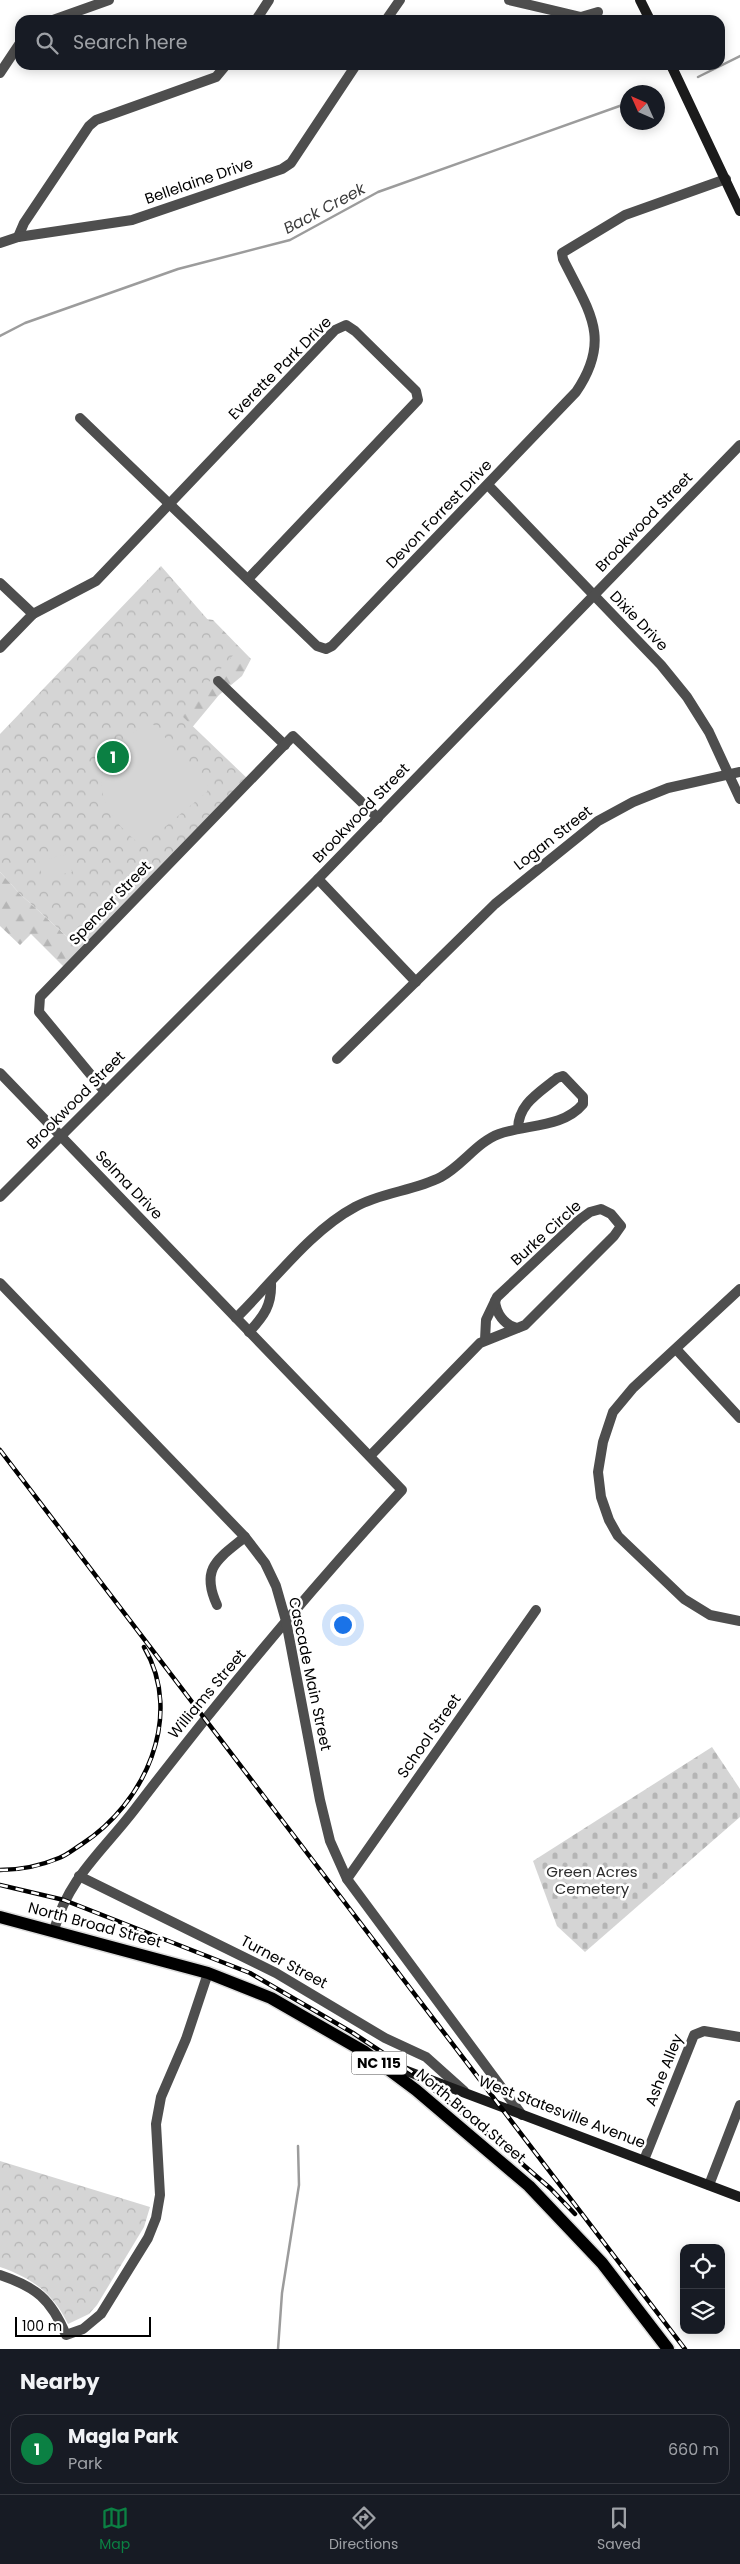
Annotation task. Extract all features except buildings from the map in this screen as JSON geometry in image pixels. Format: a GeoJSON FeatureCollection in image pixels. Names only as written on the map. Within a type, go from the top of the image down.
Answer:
{"type":"FeatureCollection","features":[{"type":"Feature","properties":{"kind":"main road","name":"North Broad Street"},"geometry":{"type":"LineString","coordinates":[[0,1917],[208,1973],[271,1998],[372,2058],[416,2090],[529,2186],[602,2263],[668,2349]]}},
{"type":"Feature","properties":{"kind":"street"},"geometry":{"type":"LineString","coordinates":[[67,15],[109,0]]}},
{"type":"Feature","properties":{"kind":"street"},"geometry":{"type":"LineString","coordinates":[[260,15],[270,0]]}},
{"type":"Feature","properties":{"kind":"street"},"geometry":{"type":"LineString","coordinates":[[390,15],[400,0]]}},
{"type":"Feature","properties":{"kind":"street"},"geometry":{"type":"LineString","coordinates":[[510,0],[573,15]]}},
{"type":"Feature","properties":{"kind":"street"},"geometry":{"type":"LineString","coordinates":[[640,0],[648,15]]}},
{"type":"Feature","properties":{"kind":"street"},"geometry":{"type":"LineString","coordinates":[[588,15],[598,12]]}},
{"type":"Feature","properties":{"kind":"street"},"geometry":{"type":"LineString","coordinates":[[0,73],[15,50]]}},
{"type":"Feature","properties":{"kind":"street"},"geometry":{"type":"LineString","coordinates":[[18,237],[24,223],[89,126],[96,120],[216,77],[222,70]]}},
{"type":"Feature","properties":{"kind":"street","name":"Bellelaine Drive"},"geometry":{"type":"LineString","coordinates":[[0,243],[18,237],[132,220],[282,169],[291,163],[353,70]]}},
{"type":"Feature","properties":{"kind":"street"},"geometry":{"type":"LineString","coordinates":[[673,70],[740,211]]}},
{"type":"Feature","properties":{"kind":"street","name":"Devon Forrest Drive"},"geometry":{"type":"LineString","coordinates":[[80,418],[317,646],[326,649],[332,646],[488,485],[576,392],[589,374],[594,358],[596,341],[591,317],[563,259],[562,253],[625,214],[726,180]]}},
{"type":"Feature","properties":{"kind":"street","name":"Everette Park Drive"},"geometry":{"type":"LineString","coordinates":[[0,648],[33,614],[96,581],[335,330],[346,325],[355,331],[416,391],[418,400],[248,578]]}},
{"type":"Feature","properties":{"kind":"street","name":"Brookwood Street"},"geometry":{"type":"LineString","coordinates":[[0,1196],[318,879],[740,445]]}},
{"type":"Feature","properties":{"kind":"street","name":"Dixie Drive"},"geometry":{"type":"LineString","coordinates":[[488,485],[594,595],[687,697],[709,732],[740,799]]}},
{"type":"Feature","properties":{"kind":"street"},"geometry":{"type":"LineString","coordinates":[[0,583],[33,614]]}},
{"type":"Feature","properties":{"kind":"street"},"geometry":{"type":"LineString","coordinates":[[218,681],[285,745],[293,736],[378,818]]}},
{"type":"Feature","properties":{"kind":"street","name":"Spencer Street"},"geometry":{"type":"LineString","coordinates":[[105,1092],[39,1012],[40,997],[285,745]]}},
{"type":"Feature","properties":{"kind":"street","name":"Logan Street"},"geometry":{"type":"LineString","coordinates":[[337,1059],[495,904],[598,821],[633,802],[668,788],[740,772]]}},
{"type":"Feature","properties":{"kind":"street"},"geometry":{"type":"LineString","coordinates":[[318,879],[416,982]]}},
{"type":"Feature","properties":{"kind":"street","name":"Selma Drive"},"geometry":{"type":"LineString","coordinates":[[0,1073],[402,1490]]}},
{"type":"Feature","properties":{"kind":"street"},"geometry":{"type":"LineString","coordinates":[[236,1318],[337,1218],[373,1198],[428,1183],[444,1176],[497,1134],[558,1121],[575,1114],[583,1104],[583,1097],[563,1076],[557,1078],[524,1106],[518,1116],[518,1129]]}},
{"type":"Feature","properties":{"kind":"street","name":"Burke Circle"},"geometry":{"type":"LineString","coordinates":[[370,1456],[485,1340],[524,1326],[614,1236],[620,1226],[618,1220],[606,1210],[590,1212],[495,1301],[486,1320],[485,1340]]}},
{"type":"Feature","properties":{"kind":"street","name":"Cascade Main Street"},"geometry":{"type":"LineString","coordinates":[[0,1283],[245,1537],[265,1563],[276,1586],[286,1621],[320,1800],[330,1841],[347,1879],[451,2016],[522,2116]]}},
{"type":"Feature","properties":{"kind":"street"},"geometry":{"type":"LineString","coordinates":[[250,1332],[268,1308],[271,1298],[271,1284]]}},
{"type":"Feature","properties":{"kind":"street"},"geometry":{"type":"LineString","coordinates":[[740,1289],[633,1388],[613,1412],[603,1442],[598,1472],[601,1497],[609,1520],[618,1536],[684,1598],[710,1615],[740,1621]]}},
{"type":"Feature","properties":{"kind":"street"},"geometry":{"type":"LineString","coordinates":[[495,1301],[502,1318],[509,1326],[517,1328]]}},
{"type":"Feature","properties":{"kind":"street"},"geometry":{"type":"LineString","coordinates":[[676,1349],[740,1418]]}},
{"type":"Feature","properties":{"kind":"street","name":"Williams Street"},"geometry":{"type":"LineString","coordinates":[[54,1930],[64,1900],[79,1876],[132,1813],[205,1717],[286,1621],[402,1490]]}},
{"type":"Feature","properties":{"kind":"street"},"geometry":{"type":"LineString","coordinates":[[217,1606],[210,1591],[209,1579],[212,1568],[220,1557],[245,1537]]}},
{"type":"Feature","properties":{"kind":"street","name":"School Street"},"geometry":{"type":"LineString","coordinates":[[347,1879],[536,1610]]}},
{"type":"Feature","properties":{"kind":"street","name":"Turner Street"},"geometry":{"type":"LineString","coordinates":[[79,1876],[276,1973],[385,2038],[426,2057],[464,2091]]}},
{"type":"Feature","properties":{"kind":"street"},"geometry":{"type":"LineString","coordinates":[[0,2274],[21,2282],[41,2295],[59,2318],[66,2336],[83,2329],[101,2314],[148,2238],[156,2218],[160,2195],[156,2124],[161,2097],[186,2039],[208,1973]]}},
{"type":"Feature","properties":{"kind":"street","name":"Ashe Alley"},"geometry":{"type":"LineString","coordinates":[[644,2160],[694,2034],[704,2032],[740,2037]]}},
{"type":"Feature","properties":{"kind":"street","name":"West Statesville Avenue"},"geometry":{"type":"LineString","coordinates":[[372,2058],[464,2091],[522,2116],[740,2197]]}},
{"type":"Feature","properties":{"kind":"street"},"geometry":{"type":"LineString","coordinates":[[709,2185],[740,2105]]}},
{"type":"Feature","properties":{"kind":"green space"},"geometry":{"type":"Polygon","coordinates":[[[161,566],[236,652],[180,714],[250,781],[84,952],[20,894],[0,872],[0,734],[161,566]]]}},
{"type":"Feature","properties":{"kind":"green space"},"geometry":{"type":"Polygon","coordinates":[[[200,618],[213,620],[251,659],[242,676],[219,695],[190,730],[163,703],[200,618]]]}},
{"type":"Feature","properties":{"kind":"green space"},"geometry":{"type":"Polygon","coordinates":[[[151,722],[208,784],[207,792],[142,846],[123,829],[110,813],[103,796],[102,780],[105,765],[115,750],[130,736],[151,722]]]}},
{"type":"Feature","properties":{"kind":"green space"},"geometry":{"type":"Polygon","coordinates":[[[68,854],[72,872],[42,878],[39,861],[68,854]]]}},
{"type":"Feature","properties":{"kind":"green space"},"geometry":{"type":"Polygon","coordinates":[[[0,872],[20,894],[84,952],[66,969],[31,934],[20,945],[0,926],[0,872]]]}},
{"type":"Feature","properties":{"kind":"green space","name":"Green Acres Cemetery"},"geometry":{"type":"Polygon","coordinates":[[[712,1747],[740,1789],[740,1817],[585,1952],[557,1926],[533,1861],[712,1747]]]}},
{"type":"Feature","properties":{"kind":"green space"},"geometry":{"type":"Polygon","coordinates":[[[0,2161],[150,2207],[144,2227],[97,2305],[89,2314],[68,2324],[56,2304],[40,2288],[22,2276],[0,2267],[0,2161]]]}},
{"type":"Feature","properties":{"kind":"waterway","name":"Back Creek"},"geometry":{"type":"LineString","coordinates":[[725,64],[740,56]]}},
{"type":"Feature","properties":{"kind":"waterway","name":"Back Creek"},"geometry":{"type":"LineString","coordinates":[[698,77],[712,70]]}},
{"type":"Feature","properties":{"kind":"waterway","name":"Back Creek"},"geometry":{"type":"LineString","coordinates":[[0,336],[25,323],[178,269],[290,240],[378,192],[620,106]]}},
{"type":"Feature","properties":{"kind":"waterway"},"geometry":{"type":"LineString","coordinates":[[278,2349],[282,2293],[299,2185],[298,2146]]}},
{"type":"Feature","properties":{"kind":"railway"},"geometry":{"type":"LineString","coordinates":[[0,1450],[685,2349]]}},
{"type":"Feature","properties":{"kind":"railway"},"geometry":{"type":"LineString","coordinates":[[0,1870],[37,1865],[68,1854],[104,1827],[124,1806],[140,1783],[152,1757],[159,1730],[160,1702],[156,1674],[144,1647]]}},
{"type":"Feature","properties":{"kind":"railway"},"geometry":{"type":"LineString","coordinates":[[0,1885],[64,1900],[250,1973],[353,2033],[412,2072],[550,2188],[575,2214]]}},
{"type":"Feature","properties":{"kind":"place","name":"Magla Park"},"geometry":{"type":"Point","coordinates":[113,757]}}]}
